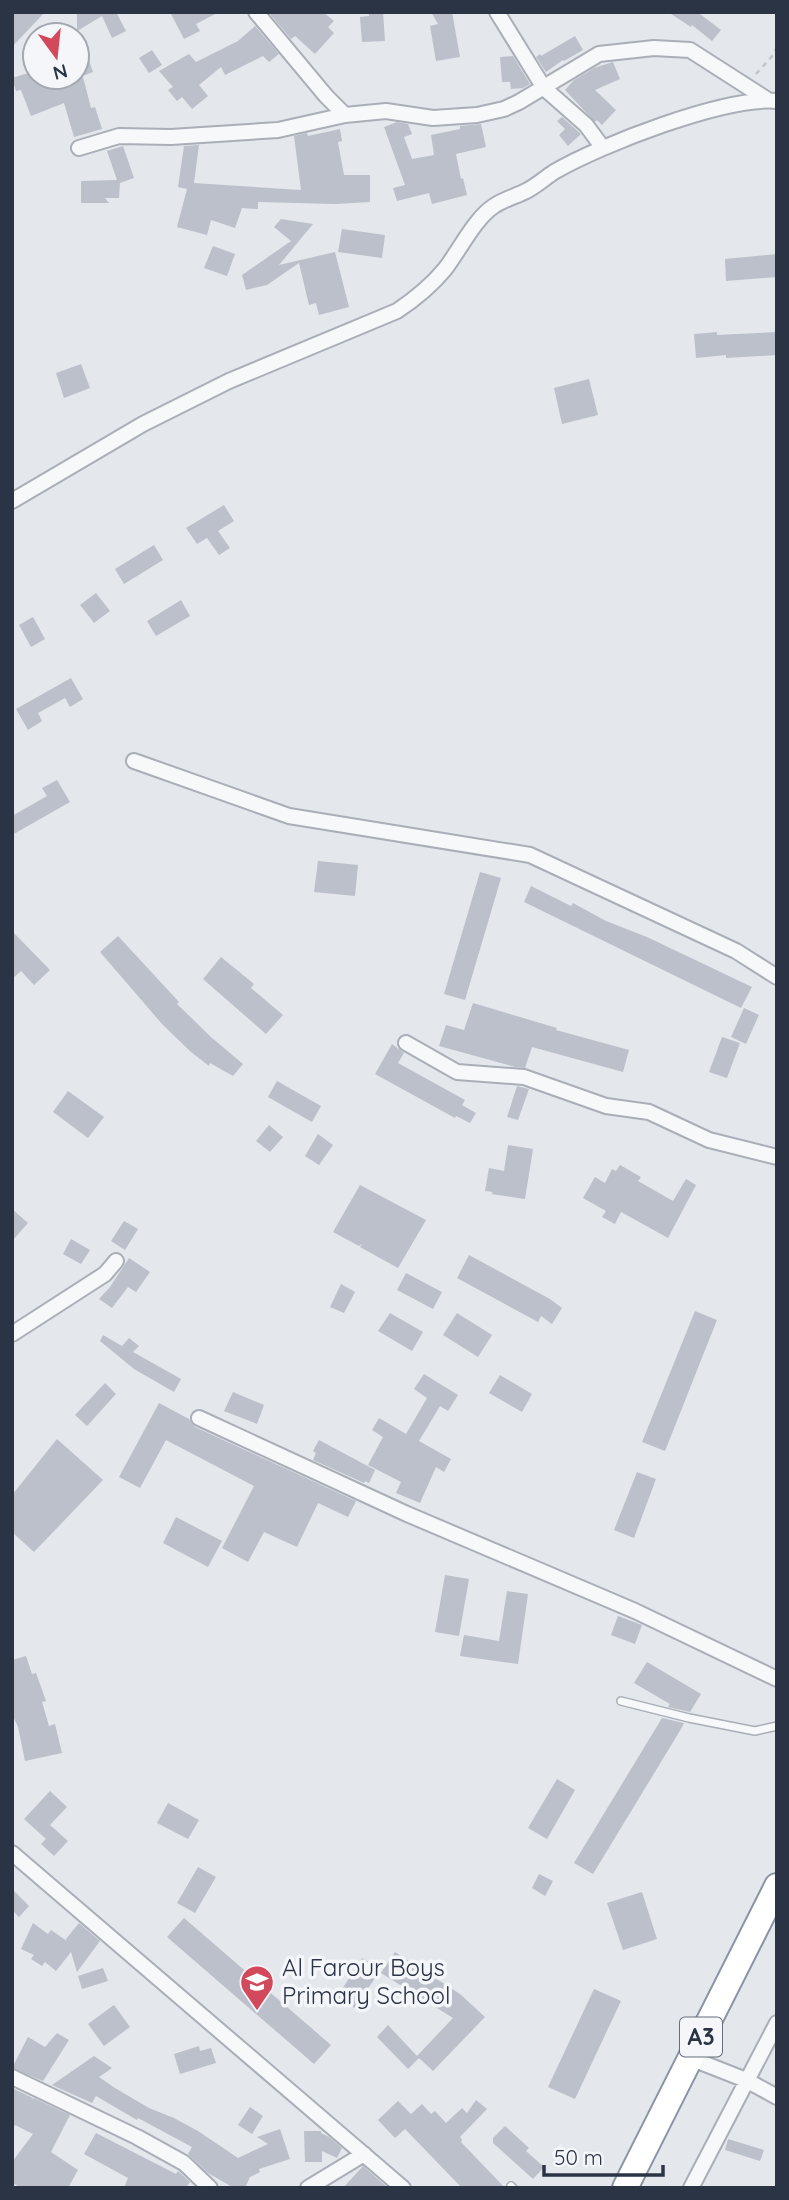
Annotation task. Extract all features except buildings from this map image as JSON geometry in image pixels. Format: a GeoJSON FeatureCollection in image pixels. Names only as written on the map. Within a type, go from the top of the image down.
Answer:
{"type":"FeatureCollection","features":[{"type":"Feature","properties":{"kind":"highway","name":"A3"},"geometry":{"type":"LineString","coordinates":[[625,2188],[777,1886]]}},
{"type":"Feature","properties":{"kind":"street"},"geometry":{"type":"LineString","coordinates":[[256,12],[345,115]]}},
{"type":"Feature","properties":{"kind":"street"},"geometry":{"type":"LineString","coordinates":[[498,12],[544,88],[586,125],[603,148]]}},
{"type":"Feature","properties":{"kind":"street"},"geometry":{"type":"LineString","coordinates":[[79,148],[119,136],[171,137],[278,130],[345,115],[386,111],[433,118],[477,115],[504,110],[599,54],[654,48],[690,50],[773,101]]}},
{"type":"Feature","properties":{"kind":"street"},"geometry":{"type":"LineString","coordinates":[[12,501],[143,424],[217,387],[397,311],[420,295],[445,269],[466,237],[492,206],[528,190],[555,172],[603,148],[680,120],[737,103],[773,101]]}},
{"type":"Feature","properties":{"kind":"street"},"geometry":{"type":"LineString","coordinates":[[134,761],[289,816],[530,855],[736,951],[777,977]]}},
{"type":"Feature","properties":{"kind":"street"},"geometry":{"type":"LineString","coordinates":[[407,1043],[457,1072],[524,1077],[606,1106],[649,1112],[709,1140],[777,1157]]}},
{"type":"Feature","properties":{"kind":"street"},"geometry":{"type":"LineString","coordinates":[[12,1334],[105,1275],[116,1261]]}},
{"type":"Feature","properties":{"kind":"street"},"geometry":{"type":"LineString","coordinates":[[200,1418],[407,1514],[635,1611],[777,1679]]}},
{"type":"Feature","properties":{"kind":"street"},"geometry":{"type":"LineString","coordinates":[[12,1853],[402,2188]]}},
{"type":"Feature","properties":{"kind":"street"},"geometry":{"type":"LineString","coordinates":[[691,2188],[777,2023]]}},
{"type":"Feature","properties":{"kind":"street"},"geometry":{"type":"LineString","coordinates":[[690,2058],[777,2097]]}},
{"type":"Feature","properties":{"kind":"street"},"geometry":{"type":"LineString","coordinates":[[12,2077],[149,2144],[184,2164],[209,2188]]}},
{"type":"Feature","properties":{"kind":"street"},"geometry":{"type":"LineString","coordinates":[[308,2188],[364,2154]]}},
{"type":"Feature","properties":{"kind":"lane"},"geometry":{"type":"LineString","coordinates":[[621,1701],[755,1731],[777,1726]]}},
{"type":"Feature","properties":{"kind":"path"},"geometry":{"type":"LineString","coordinates":[[747,85],[776,53],[777,46]]}},
{"type":"Feature","properties":{"kind":"place","name":"Al Farour Boys Primary School"},"geometry":{"type":"Point","coordinates":[257,2012]}}]}
